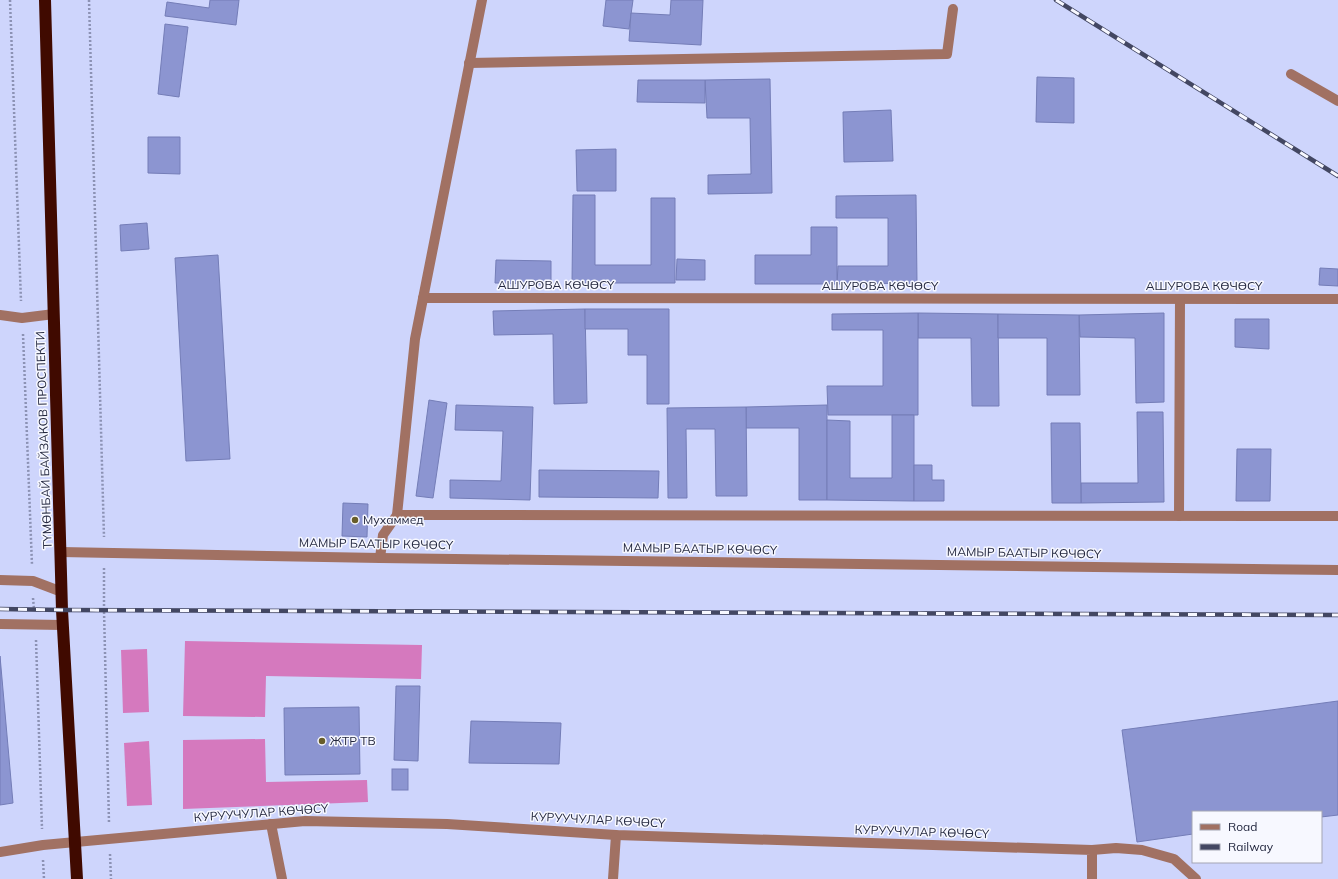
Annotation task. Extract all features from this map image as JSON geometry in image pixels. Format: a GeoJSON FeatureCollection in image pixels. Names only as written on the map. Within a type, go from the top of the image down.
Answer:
{"type":"FeatureCollection","features":[{"type":"Feature","properties":{"kind":"highway","name":"ТҮМӨНБАЙ БАЙЗАКОВ ПРОСПЕКТИ"},"geometry":{"type":"LineString","coordinates":[[45,0],[63,625],[77,879]]}},
{"type":"Feature","properties":{"kind":"street"},"geometry":{"type":"LineString","coordinates":[[380,558],[383,535],[397,515],[415,339],[482,0]]}},
{"type":"Feature","properties":{"kind":"street"},"geometry":{"type":"LineString","coordinates":[[469,63],[947,54],[953,8]]}},
{"type":"Feature","properties":{"kind":"street"},"geometry":{"type":"LineString","coordinates":[[1291,74],[1338,101]]}},
{"type":"Feature","properties":{"kind":"street","name":"АШУРОВА КӨЧӨСҮ"},"geometry":{"type":"LineString","coordinates":[[423,298],[1338,299]]}},
{"type":"Feature","properties":{"kind":"street"},"geometry":{"type":"LineString","coordinates":[[1179,516],[1180,299]]}},
{"type":"Feature","properties":{"kind":"street"},"geometry":{"type":"LineString","coordinates":[[0,315],[22,318],[54,314]]}},
{"type":"Feature","properties":{"kind":"street"},"geometry":{"type":"LineString","coordinates":[[397,515],[1338,516]]}},
{"type":"Feature","properties":{"kind":"street","name":"МАМЫР БААТЫР КӨЧӨСҮ"},"geometry":{"type":"LineString","coordinates":[[61,552],[380,558],[1338,570]]}},
{"type":"Feature","properties":{"kind":"street"},"geometry":{"type":"LineString","coordinates":[[0,580],[33,581],[62,592]]}},
{"type":"Feature","properties":{"kind":"street"},"geometry":{"type":"LineString","coordinates":[[0,624],[63,625]]}},
{"type":"Feature","properties":{"kind":"street","name":"КУРУУЧУЛАР КӨЧӨСҮ"},"geometry":{"type":"LineString","coordinates":[[0,852],[43,845],[110,838],[305,821],[447,824],[616,835],[1092,850],[1116,848],[1142,850],[1174,859],[1196,879]]}},
{"type":"Feature","properties":{"kind":"street"},"geometry":{"type":"LineString","coordinates":[[271,824],[282,879]]}},
{"type":"Feature","properties":{"kind":"street"},"geometry":{"type":"LineString","coordinates":[[613,879],[616,835]]}},
{"type":"Feature","properties":{"kind":"street"},"geometry":{"type":"LineString","coordinates":[[1092,850],[1092,879]]}},
{"type":"Feature","properties":{"kind":"path"},"geometry":{"type":"LineString","coordinates":[[10,0],[44,879]]}},
{"type":"Feature","properties":{"kind":"path"},"geometry":{"type":"LineString","coordinates":[[89,0],[111,879]]}},
{"type":"Feature","properties":{"kind":"shaded area"},"geometry":{"type":"Polygon","coordinates":[[[185,641],[422,645],[421,679],[266,676],[265,717],[183,716],[185,641]]]}},
{"type":"Feature","properties":{"kind":"shaded area"},"geometry":{"type":"Polygon","coordinates":[[[147,649],[149,712],[123,713],[121,650],[147,649]]]}},
{"type":"Feature","properties":{"kind":"shaded area"},"geometry":{"type":"Polygon","coordinates":[[[265,739],[266,782],[367,780],[368,802],[183,809],[183,740],[265,739]]]}},
{"type":"Feature","properties":{"kind":"shaded area"},"geometry":{"type":"Polygon","coordinates":[[[149,741],[152,805],[127,806],[124,743],[149,741]]]}},
{"type":"Feature","properties":{"kind":"building"},"geometry":{"type":"Polygon","coordinates":[[[210,0],[239,0],[236,25],[165,16],[167,2],[209,8],[210,0]]]}},
{"type":"Feature","properties":{"kind":"building"},"geometry":{"type":"Polygon","coordinates":[[[606,0],[633,0],[629,29],[603,26],[606,0]]]}},
{"type":"Feature","properties":{"kind":"building"},"geometry":{"type":"Polygon","coordinates":[[[671,0],[703,0],[701,45],[629,41],[631,13],[670,15],[671,0]]]}},
{"type":"Feature","properties":{"kind":"building"},"geometry":{"type":"Polygon","coordinates":[[[165,24],[188,27],[179,97],[158,94],[165,24]]]}},
{"type":"Feature","properties":{"kind":"building"},"geometry":{"type":"Polygon","coordinates":[[[1037,77],[1074,78],[1074,123],[1036,122],[1037,77]]]}},
{"type":"Feature","properties":{"kind":"building"},"geometry":{"type":"Polygon","coordinates":[[[770,79],[772,193],[708,194],[708,175],[751,174],[750,118],[707,118],[705,80],[770,79]]]}},
{"type":"Feature","properties":{"kind":"building"},"geometry":{"type":"Polygon","coordinates":[[[638,80],[705,80],[705,103],[637,102],[638,80]]]}},
{"type":"Feature","properties":{"kind":"building"},"geometry":{"type":"Polygon","coordinates":[[[891,110],[893,161],[844,162],[843,112],[891,110]]]}},
{"type":"Feature","properties":{"kind":"building"},"geometry":{"type":"Polygon","coordinates":[[[148,137],[180,137],[180,174],[148,173],[148,137]]]}},
{"type":"Feature","properties":{"kind":"building"},"geometry":{"type":"Polygon","coordinates":[[[616,149],[616,191],[577,191],[576,150],[616,149]]]}},
{"type":"Feature","properties":{"kind":"building"},"geometry":{"type":"Polygon","coordinates":[[[573,195],[595,195],[595,265],[651,265],[651,198],[675,198],[675,283],[572,283],[573,195]]]}},
{"type":"Feature","properties":{"kind":"building"},"geometry":{"type":"Polygon","coordinates":[[[916,195],[917,283],[837,284],[838,266],[888,266],[888,218],[836,218],[836,196],[916,195]]]}},
{"type":"Feature","properties":{"kind":"building"},"geometry":{"type":"Polygon","coordinates":[[[147,223],[149,249],[121,251],[120,225],[147,223]]]}},
{"type":"Feature","properties":{"kind":"building"},"geometry":{"type":"Polygon","coordinates":[[[811,227],[837,227],[837,284],[755,284],[755,255],[811,255],[811,227]]]}},
{"type":"Feature","properties":{"kind":"building"},"geometry":{"type":"Polygon","coordinates":[[[218,255],[230,459],[186,461],[175,258],[218,255]]]}},
{"type":"Feature","properties":{"kind":"building"},"geometry":{"type":"Polygon","coordinates":[[[677,259],[705,260],[705,280],[676,280],[677,259]]]}},
{"type":"Feature","properties":{"kind":"building"},"geometry":{"type":"Polygon","coordinates":[[[496,260],[551,261],[551,284],[495,283],[496,260]]]}},
{"type":"Feature","properties":{"kind":"building"},"geometry":{"type":"Polygon","coordinates":[[[1320,268],[1338,269],[1338,286],[1319,285],[1320,268]]]}},
{"type":"Feature","properties":{"kind":"building"},"geometry":{"type":"Polygon","coordinates":[[[585,309],[587,403],[554,404],[553,334],[494,335],[493,311],[585,309]]]}},
{"type":"Feature","properties":{"kind":"building"},"geometry":{"type":"Polygon","coordinates":[[[585,309],[669,309],[669,404],[647,404],[647,355],[628,355],[628,329],[585,329],[585,309]]]}},
{"type":"Feature","properties":{"kind":"building"},"geometry":{"type":"Polygon","coordinates":[[[918,313],[998,314],[999,406],[972,406],[971,338],[918,338],[918,313]]]}},
{"type":"Feature","properties":{"kind":"building"},"geometry":{"type":"Polygon","coordinates":[[[918,313],[918,415],[828,415],[827,386],[883,386],[883,330],[832,330],[832,314],[918,313]]]}},
{"type":"Feature","properties":{"kind":"building"},"geometry":{"type":"Polygon","coordinates":[[[1164,313],[1164,402],[1136,403],[1135,338],[1080,337],[1079,315],[1164,313]]]}},
{"type":"Feature","properties":{"kind":"building"},"geometry":{"type":"Polygon","coordinates":[[[998,314],[1079,315],[1080,395],[1047,395],[1047,338],[998,338],[998,314]]]}},
{"type":"Feature","properties":{"kind":"building"},"geometry":{"type":"Polygon","coordinates":[[[1235,319],[1269,319],[1269,349],[1235,347],[1235,319]]]}},
{"type":"Feature","properties":{"kind":"building"},"geometry":{"type":"Polygon","coordinates":[[[429,400],[447,403],[433,498],[416,496],[429,400]]]}},
{"type":"Feature","properties":{"kind":"building"},"geometry":{"type":"Polygon","coordinates":[[[456,405],[533,407],[530,500],[450,498],[450,480],[501,481],[503,431],[455,430],[456,405]]]}},
{"type":"Feature","properties":{"kind":"building"},"geometry":{"type":"Polygon","coordinates":[[[827,405],[827,500],[799,500],[799,428],[746,428],[746,407],[827,405]]]}},
{"type":"Feature","properties":{"kind":"building"},"geometry":{"type":"Polygon","coordinates":[[[746,407],[747,496],[716,496],[715,429],[686,429],[687,498],[668,498],[667,408],[746,407]]]}},
{"type":"Feature","properties":{"kind":"building"},"geometry":{"type":"Polygon","coordinates":[[[1137,412],[1163,412],[1164,502],[1081,503],[1081,483],[1138,483],[1137,412]]]}},
{"type":"Feature","properties":{"kind":"building"},"geometry":{"type":"Polygon","coordinates":[[[892,415],[914,415],[914,501],[827,500],[827,420],[850,421],[850,478],[892,478],[892,415]]]}},
{"type":"Feature","properties":{"kind":"building"},"geometry":{"type":"Polygon","coordinates":[[[1051,423],[1080,423],[1081,503],[1052,503],[1051,423]]]}},
{"type":"Feature","properties":{"kind":"building"},"geometry":{"type":"Polygon","coordinates":[[[1237,449],[1271,449],[1270,501],[1236,501],[1237,449]]]}},
{"type":"Feature","properties":{"kind":"building"},"geometry":{"type":"Polygon","coordinates":[[[914,465],[932,465],[932,480],[944,480],[944,501],[914,501],[914,465]]]}},
{"type":"Feature","properties":{"kind":"building"},"geometry":{"type":"Polygon","coordinates":[[[539,470],[659,471],[658,498],[539,497],[539,470]]]}},
{"type":"Feature","properties":{"kind":"building","name":"Мухаммед"},"geometry":{"type":"Polygon","coordinates":[[[343,503],[368,504],[367,537],[342,536],[343,503]]]}},
{"type":"Feature","properties":{"kind":"building"},"geometry":{"type":"Polygon","coordinates":[[[0,656],[13,803],[0,805],[0,656]]]}},
{"type":"Feature","properties":{"kind":"building"},"geometry":{"type":"Polygon","coordinates":[[[396,686],[420,686],[418,761],[394,760],[396,686]]]}},
{"type":"Feature","properties":{"kind":"building"},"geometry":{"type":"Polygon","coordinates":[[[1338,701],[1338,815],[1322,817],[1322,811],[1192,811],[1192,834],[1137,842],[1122,730],[1338,701]]]}},
{"type":"Feature","properties":{"kind":"building","name":"ЖТР ТВ"},"geometry":{"type":"Polygon","coordinates":[[[359,707],[360,774],[285,775],[284,708],[359,707]]]}},
{"type":"Feature","properties":{"kind":"building"},"geometry":{"type":"Polygon","coordinates":[[[471,721],[561,723],[559,764],[469,763],[471,721]]]}},
{"type":"Feature","properties":{"kind":"building"},"geometry":{"type":"Polygon","coordinates":[[[392,769],[408,769],[408,790],[392,790],[392,769]]]}},
{"type":"Feature","properties":{"kind":"railway"},"geometry":{"type":"LineString","coordinates":[[1056,0],[1338,176]]}},
{"type":"Feature","properties":{"kind":"railway"},"geometry":{"type":"LineString","coordinates":[[0,609],[1338,615]]}},
{"type":"Feature","properties":{"kind":"place","name":"Мухаммед"},"geometry":{"type":"Point","coordinates":[355,520]}},
{"type":"Feature","properties":{"kind":"place","name":"ЖТР ТВ"},"geometry":{"type":"Point","coordinates":[322,741]}}]}
